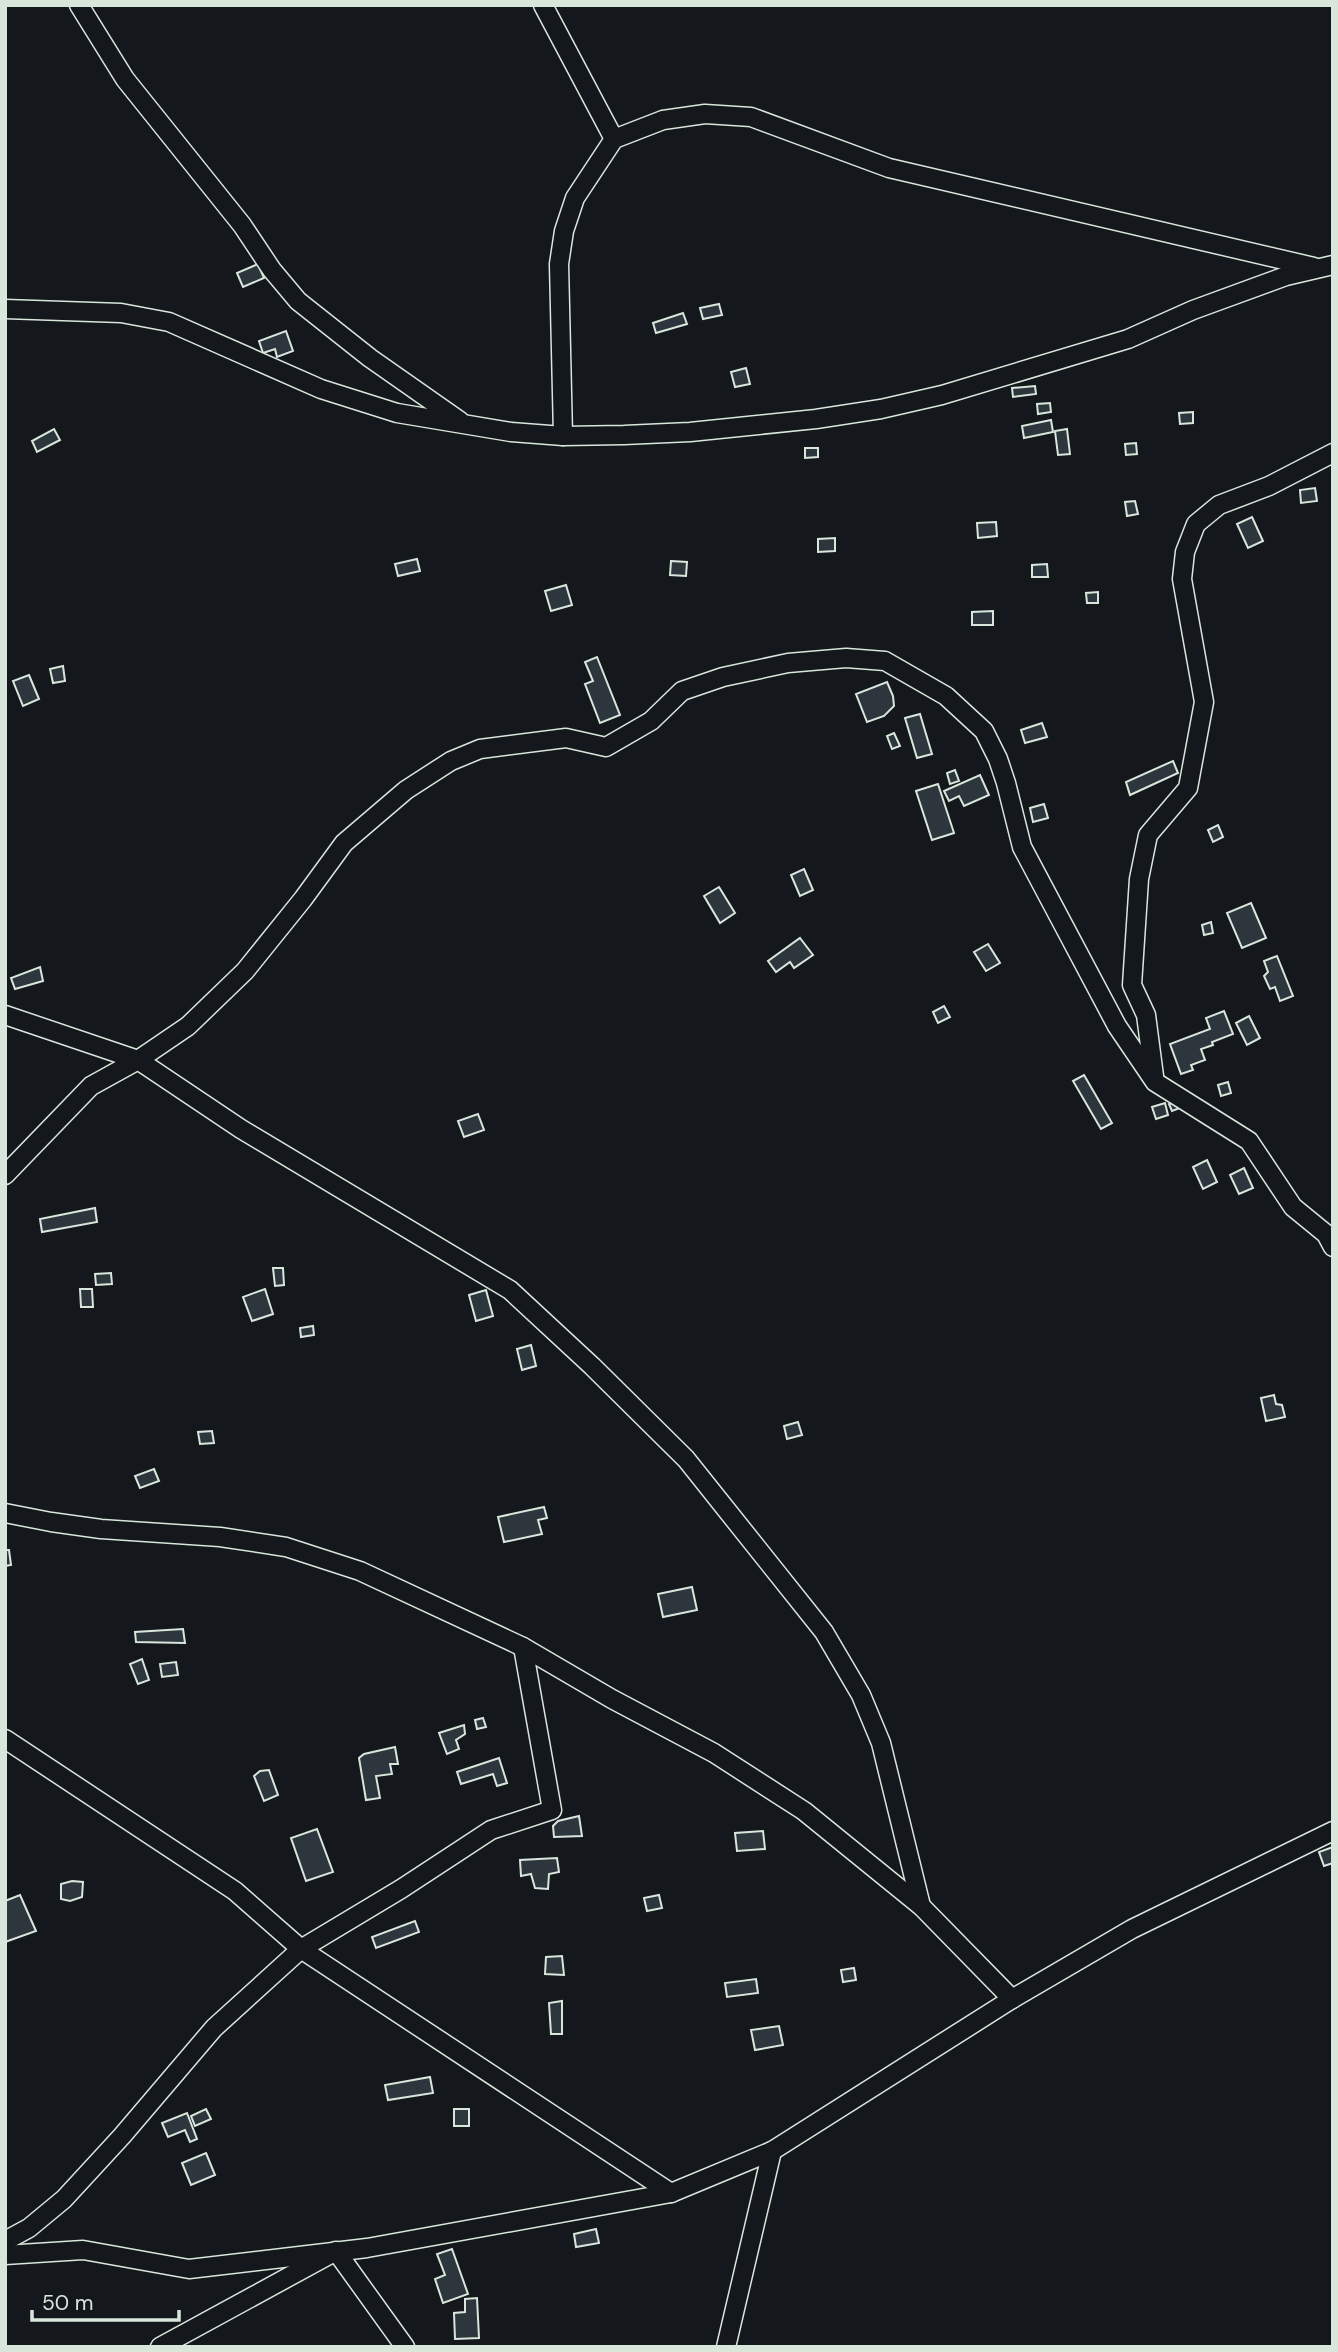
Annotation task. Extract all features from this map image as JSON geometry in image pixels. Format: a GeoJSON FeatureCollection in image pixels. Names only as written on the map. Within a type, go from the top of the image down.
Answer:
{"type":"FeatureCollection","features":[{"type":"Feature","properties":{"kind":"street"},"geometry":{"type":"LineString","coordinates":[[79,5],[125,79],[242,225],[272,270],[298,300],[370,358],[464,424]]}},
{"type":"Feature","properties":{"kind":"street"},"geometry":{"type":"LineString","coordinates":[[543,5],[614,139]]}},
{"type":"Feature","properties":{"kind":"street"},"geometry":{"type":"LineString","coordinates":[[563,436],[559,264],[562,242],[575,198],[614,139],[663,120],[705,114],[751,117],[889,168],[1025,202],[1326,266]]}},
{"type":"Feature","properties":{"kind":"street"},"geometry":{"type":"LineString","coordinates":[[5,309],[121,313],[169,322],[321,389],[397,413],[511,432],[563,436],[690,432],[881,409],[930,398],[1128,339],[1204,306],[1286,276],[1326,266]]}},
{"type":"Feature","properties":{"kind":"street"},"geometry":{"type":"LineString","coordinates":[[1155,1082],[1146,1015],[1132,985],[1139,879],[1148,835],[1188,788],[1205,702],[1182,579],[1185,552],[1196,524],[1219,505],[1269,486],[1333,453]]}},
{"type":"Feature","properties":{"kind":"street"},"geometry":{"type":"LineString","coordinates":[[5,1175],[91,1086],[138,1060],[188,1026],[245,971],[344,843],[407,790],[451,761],[480,749],[566,738],[606,747],[651,721],[682,691],[756,668],[846,659],[885,661],[946,696],[984,731],[998,759],[1022,847],[1117,1026],[1155,1082],[1249,1141],[1293,1206],[1326,1234],[1333,1247]]}},
{"type":"Feature","properties":{"kind":"street"},"geometry":{"type":"LineString","coordinates":[[5,1015],[138,1060],[241,1129],[510,1290],[686,1459],[824,1632],[860,1695],[881,1744],[921,1906]]}},
{"type":"Feature","properties":{"kind":"street"},"geometry":{"type":"LineString","coordinates":[[5,1513],[101,1529],[220,1537],[286,1547],[360,1571],[523,1647],[612,1699],[714,1753],[804,1811],[921,1906],[1012,1999]]}},
{"type":"Feature","properties":{"kind":"street"},"geometry":{"type":"LineString","coordinates":[[5,2241],[29,2228],[64,2199],[214,2028],[301,1949],[401,1889],[491,1830],[552,1810],[523,1647]]}},
{"type":"Feature","properties":{"kind":"street"},"geometry":{"type":"LineString","coordinates":[[5,1738],[235,1891],[301,1949],[671,2193]]}},
{"type":"Feature","properties":{"kind":"street"},"geometry":{"type":"LineString","coordinates":[[5,2255],[83,2250],[189,2269],[400,2242],[671,2193],[772,2151],[1012,1999],[1132,1929],[1333,1830]]}},
{"type":"Feature","properties":{"kind":"street"},"geometry":{"type":"LineString","coordinates":[[726,2347],[772,2151]]}},
{"type":"Feature","properties":{"kind":"street"},"geometry":{"type":"LineString","coordinates":[[160,2347],[336,2251]]}},
{"type":"Feature","properties":{"kind":"street"},"geometry":{"type":"LineString","coordinates":[[336,2251],[405,2347]]}},
{"type":"Feature","properties":{"kind":"building"},"geometry":{"type":"Polygon","coordinates":[[[258,264],[264,278],[243,287],[237,273],[258,264]]]}},
{"type":"Feature","properties":{"kind":"building"},"geometry":{"type":"Polygon","coordinates":[[[719,304],[722,315],[703,319],[700,308],[719,304]]]}},
{"type":"Feature","properties":{"kind":"building"},"geometry":{"type":"Polygon","coordinates":[[[683,313],[687,324],[656,333],[653,323],[683,313]]]}},
{"type":"Feature","properties":{"kind":"building"},"geometry":{"type":"Polygon","coordinates":[[[286,331],[293,351],[277,357],[275,349],[263,353],[259,341],[286,331]]]}},
{"type":"Feature","properties":{"kind":"building"},"geometry":{"type":"Polygon","coordinates":[[[746,368],[750,384],[735,387],[731,372],[746,368]]]}},
{"type":"Feature","properties":{"kind":"building"},"geometry":{"type":"Polygon","coordinates":[[[1035,386],[1036,394],[1013,397],[1012,388],[1035,386]]]}},
{"type":"Feature","properties":{"kind":"building"},"geometry":{"type":"Polygon","coordinates":[[[1050,403],[1051,412],[1038,414],[1037,404],[1050,403]]]}},
{"type":"Feature","properties":{"kind":"building"},"geometry":{"type":"Polygon","coordinates":[[[1193,412],[1193,423],[1180,424],[1179,413],[1193,412]]]}},
{"type":"Feature","properties":{"kind":"building"},"geometry":{"type":"Polygon","coordinates":[[[1051,420],[1053,432],[1024,438],[1022,426],[1051,420]]]}},
{"type":"Feature","properties":{"kind":"building"},"geometry":{"type":"Polygon","coordinates":[[[54,429],[60,440],[37,452],[32,441],[54,429]]]}},
{"type":"Feature","properties":{"kind":"building"},"geometry":{"type":"Polygon","coordinates":[[[1067,429],[1070,454],[1058,455],[1055,431],[1067,429]]]}},
{"type":"Feature","properties":{"kind":"building"},"geometry":{"type":"Polygon","coordinates":[[[1136,443],[1137,454],[1126,455],[1125,444],[1136,443]]]}},
{"type":"Feature","properties":{"kind":"building"},"geometry":{"type":"Polygon","coordinates":[[[805,448],[818,448],[818,457],[805,458],[805,448]]]}},
{"type":"Feature","properties":{"kind":"building"},"geometry":{"type":"Polygon","coordinates":[[[1315,488],[1317,501],[1301,503],[1300,490],[1315,488]]]}},
{"type":"Feature","properties":{"kind":"building"},"geometry":{"type":"Polygon","coordinates":[[[1135,501],[1138,514],[1127,516],[1125,502],[1135,501]]]}},
{"type":"Feature","properties":{"kind":"building"},"geometry":{"type":"Polygon","coordinates":[[[1252,517],[1263,541],[1248,548],[1237,524],[1252,517]]]}},
{"type":"Feature","properties":{"kind":"building"},"geometry":{"type":"Polygon","coordinates":[[[996,522],[997,536],[978,538],[977,523],[996,522]]]}},
{"type":"Feature","properties":{"kind":"building"},"geometry":{"type":"Polygon","coordinates":[[[835,538],[835,551],[818,552],[818,539],[835,538]]]}},
{"type":"Feature","properties":{"kind":"building"},"geometry":{"type":"Polygon","coordinates":[[[417,559],[420,571],[398,576],[395,564],[417,559]]]}},
{"type":"Feature","properties":{"kind":"building"},"geometry":{"type":"Polygon","coordinates":[[[671,561],[687,562],[686,576],[670,575],[671,561]]]}},
{"type":"Feature","properties":{"kind":"building"},"geometry":{"type":"Polygon","coordinates":[[[1047,564],[1048,577],[1032,577],[1032,565],[1047,564]]]}},
{"type":"Feature","properties":{"kind":"building"},"geometry":{"type":"Polygon","coordinates":[[[566,585],[572,605],[551,611],[545,591],[566,585]]]}},
{"type":"Feature","properties":{"kind":"building"},"geometry":{"type":"Polygon","coordinates":[[[1098,592],[1098,603],[1087,603],[1086,593],[1098,592]]]}},
{"type":"Feature","properties":{"kind":"building"},"geometry":{"type":"Polygon","coordinates":[[[993,611],[993,625],[972,625],[972,612],[993,611]]]}},
{"type":"Feature","properties":{"kind":"building"},"geometry":{"type":"Polygon","coordinates":[[[597,657],[620,715],[600,723],[585,684],[593,681],[585,662],[597,657]]]}},
{"type":"Feature","properties":{"kind":"building"},"geometry":{"type":"Polygon","coordinates":[[[63,666],[65,681],[53,683],[50,669],[63,666]]]}},
{"type":"Feature","properties":{"kind":"building"},"geometry":{"type":"Polygon","coordinates":[[[29,675],[39,699],[23,706],[13,681],[29,675]]]}},
{"type":"Feature","properties":{"kind":"building"},"geometry":{"type":"Polygon","coordinates":[[[887,682],[894,706],[884,716],[867,722],[856,694],[887,682]]]}},
{"type":"Feature","properties":{"kind":"building"},"geometry":{"type":"Polygon","coordinates":[[[920,714],[932,754],[917,758],[905,718],[920,714]]]}},
{"type":"Feature","properties":{"kind":"building"},"geometry":{"type":"Polygon","coordinates":[[[1042,723],[1047,737],[1025,743],[1021,730],[1042,723]]]}},
{"type":"Feature","properties":{"kind":"building"},"geometry":{"type":"Polygon","coordinates":[[[894,733],[900,746],[892,749],[887,736],[894,733]]]}},
{"type":"Feature","properties":{"kind":"building"},"geometry":{"type":"Polygon","coordinates":[[[1173,761],[1178,773],[1130,795],[1126,782],[1173,761]]]}},
{"type":"Feature","properties":{"kind":"building"},"geometry":{"type":"Polygon","coordinates":[[[955,770],[959,781],[950,784],[947,773],[955,770]]]}},
{"type":"Feature","properties":{"kind":"building"},"geometry":{"type":"Polygon","coordinates":[[[980,775],[989,795],[964,806],[959,796],[949,801],[944,791],[980,775]]]}},
{"type":"Feature","properties":{"kind":"building"},"geometry":{"type":"Polygon","coordinates":[[[938,784],[954,833],[932,840],[916,791],[938,784]]]}},
{"type":"Feature","properties":{"kind":"building"},"geometry":{"type":"Polygon","coordinates":[[[1044,804],[1048,818],[1033,822],[1030,808],[1044,804]]]}},
{"type":"Feature","properties":{"kind":"building"},"geometry":{"type":"Polygon","coordinates":[[[1218,825],[1223,837],[1213,842],[1208,830],[1218,825]]]}},
{"type":"Feature","properties":{"kind":"building"},"geometry":{"type":"Polygon","coordinates":[[[804,869],[813,890],[800,896],[791,875],[804,869]]]}},
{"type":"Feature","properties":{"kind":"building"},"geometry":{"type":"Polygon","coordinates":[[[719,887],[735,913],[720,923],[704,896],[719,887]]]}},
{"type":"Feature","properties":{"kind":"building"},"geometry":{"type":"Polygon","coordinates":[[[1251,903],[1266,938],[1242,948],[1227,913],[1251,903]]]}},
{"type":"Feature","properties":{"kind":"building"},"geometry":{"type":"Polygon","coordinates":[[[1211,922],[1213,933],[1204,935],[1202,925],[1211,922]]]}},
{"type":"Feature","properties":{"kind":"building"},"geometry":{"type":"Polygon","coordinates":[[[800,938],[813,955],[794,968],[790,962],[776,972],[768,961],[800,938]]]}},
{"type":"Feature","properties":{"kind":"building"},"geometry":{"type":"Polygon","coordinates":[[[988,944],[1000,963],[986,971],[974,952],[988,944]]]}},
{"type":"Feature","properties":{"kind":"building"},"geometry":{"type":"Polygon","coordinates":[[[1277,956],[1293,996],[1280,1001],[1275,987],[1270,989],[1264,976],[1268,972],[1264,961],[1277,956]]]}},
{"type":"Feature","properties":{"kind":"building"},"geometry":{"type":"Polygon","coordinates":[[[40,967],[43,981],[15,989],[11,978],[40,967]]]}},
{"type":"Feature","properties":{"kind":"building"},"geometry":{"type":"Polygon","coordinates":[[[944,1006],[950,1017],[938,1023],[933,1012],[944,1006]]]}},
{"type":"Feature","properties":{"kind":"building"},"geometry":{"type":"Polygon","coordinates":[[[1224,1011],[1233,1034],[1201,1049],[1205,1060],[1191,1065],[1193,1070],[1181,1074],[1170,1044],[1210,1029],[1206,1018],[1224,1011]]]}},
{"type":"Feature","properties":{"kind":"building"},"geometry":{"type":"Polygon","coordinates":[[[1249,1016],[1260,1038],[1247,1045],[1236,1023],[1249,1016]]]}},
{"type":"Feature","properties":{"kind":"building"},"geometry":{"type":"Polygon","coordinates":[[[1084,1075],[1112,1123],[1101,1129],[1073,1081],[1084,1075]]]}},
{"type":"Feature","properties":{"kind":"building"},"geometry":{"type":"Polygon","coordinates":[[[1228,1082],[1231,1093],[1221,1096],[1218,1085],[1228,1082]]]}},
{"type":"Feature","properties":{"kind":"building"},"geometry":{"type":"Polygon","coordinates":[[[1178,1101],[1180,1108],[1172,1111],[1169,1104],[1178,1101]]]}},
{"type":"Feature","properties":{"kind":"building"},"geometry":{"type":"Polygon","coordinates":[[[1165,1103],[1168,1115],[1156,1119],[1152,1107],[1165,1103]]]}},
{"type":"Feature","properties":{"kind":"building"},"geometry":{"type":"Polygon","coordinates":[[[478,1114],[484,1130],[464,1137],[458,1121],[478,1114]]]}},
{"type":"Feature","properties":{"kind":"building"},"geometry":{"type":"Polygon","coordinates":[[[1207,1160],[1217,1182],[1203,1189],[1193,1167],[1207,1160]]]}},
{"type":"Feature","properties":{"kind":"building"},"geometry":{"type":"Polygon","coordinates":[[[1244,1168],[1253,1188],[1239,1194],[1230,1175],[1244,1168]]]}},
{"type":"Feature","properties":{"kind":"building"},"geometry":{"type":"Polygon","coordinates":[[[95,1208],[97,1222],[42,1232],[40,1219],[95,1208]]]}},
{"type":"Feature","properties":{"kind":"building"},"geometry":{"type":"Polygon","coordinates":[[[273,1268],[283,1268],[284,1285],[275,1286],[273,1268]]]}},
{"type":"Feature","properties":{"kind":"building"},"geometry":{"type":"Polygon","coordinates":[[[111,1273],[112,1284],[96,1285],[95,1274],[111,1273]]]}},
{"type":"Feature","properties":{"kind":"building"},"geometry":{"type":"Polygon","coordinates":[[[80,1289],[92,1289],[93,1307],[81,1307],[80,1289]]]}},
{"type":"Feature","properties":{"kind":"building"},"geometry":{"type":"Polygon","coordinates":[[[265,1289],[273,1314],[252,1321],[243,1297],[265,1289]]]}},
{"type":"Feature","properties":{"kind":"building"},"geometry":{"type":"Polygon","coordinates":[[[486,1290],[493,1316],[476,1321],[469,1295],[486,1290]]]}},
{"type":"Feature","properties":{"kind":"building"},"geometry":{"type":"Polygon","coordinates":[[[313,1326],[314,1335],[301,1337],[300,1328],[313,1326]]]}},
{"type":"Feature","properties":{"kind":"building"},"geometry":{"type":"Polygon","coordinates":[[[531,1345],[536,1366],[522,1370],[517,1349],[531,1345]]]}},
{"type":"Feature","properties":{"kind":"building"},"geometry":{"type":"Polygon","coordinates":[[[1274,1395],[1276,1404],[1282,1405],[1285,1417],[1266,1421],[1261,1398],[1274,1395]]]}},
{"type":"Feature","properties":{"kind":"building"},"geometry":{"type":"Polygon","coordinates":[[[798,1422],[802,1435],[787,1439],[784,1426],[798,1422]]]}},
{"type":"Feature","properties":{"kind":"building"},"geometry":{"type":"Polygon","coordinates":[[[212,1431],[214,1443],[200,1444],[198,1432],[212,1431]]]}},
{"type":"Feature","properties":{"kind":"building"},"geometry":{"type":"Polygon","coordinates":[[[154,1469],[159,1481],[140,1488],[135,1476],[154,1469]]]}},
{"type":"Feature","properties":{"kind":"building"},"geometry":{"type":"Polygon","coordinates":[[[544,1507],[547,1518],[538,1520],[542,1534],[504,1542],[498,1517],[544,1507]]]}},
{"type":"Feature","properties":{"kind":"building"},"geometry":{"type":"Polygon","coordinates":[[[5,1550],[9,1550],[11,1565],[5,1566],[5,1550]]]}},
{"type":"Feature","properties":{"kind":"building"},"geometry":{"type":"Polygon","coordinates":[[[692,1587],[697,1610],[663,1617],[658,1594],[692,1587]]]}},
{"type":"Feature","properties":{"kind":"building"},"geometry":{"type":"Polygon","coordinates":[[[183,1629],[185,1643],[136,1642],[135,1632],[183,1629]]]}},
{"type":"Feature","properties":{"kind":"building"},"geometry":{"type":"Polygon","coordinates":[[[142,1659],[149,1680],[138,1684],[130,1664],[142,1659]]]}},
{"type":"Feature","properties":{"kind":"building"},"geometry":{"type":"Polygon","coordinates":[[[176,1662],[178,1675],[162,1677],[160,1664],[176,1662]]]}},
{"type":"Feature","properties":{"kind":"building"},"geometry":{"type":"Polygon","coordinates":[[[483,1718],[486,1727],[477,1729],[475,1720],[483,1718]]]}},
{"type":"Feature","properties":{"kind":"building"},"geometry":{"type":"Polygon","coordinates":[[[464,1725],[465,1734],[456,1740],[459,1749],[447,1754],[439,1733],[464,1725]]]}},
{"type":"Feature","properties":{"kind":"building"},"geometry":{"type":"Polygon","coordinates":[[[395,1747],[398,1764],[390,1764],[392,1774],[376,1776],[380,1798],[366,1800],[359,1758],[364,1754],[395,1747]]]}},
{"type":"Feature","properties":{"kind":"building"},"geometry":{"type":"Polygon","coordinates":[[[499,1758],[507,1783],[497,1786],[493,1774],[461,1784],[457,1772],[499,1758]]]}},
{"type":"Feature","properties":{"kind":"building"},"geometry":{"type":"Polygon","coordinates":[[[269,1770],[278,1795],[264,1801],[254,1776],[260,1771],[269,1770]]]}},
{"type":"Feature","properties":{"kind":"building"},"geometry":{"type":"Polygon","coordinates":[[[579,1816],[582,1836],[554,1837],[553,1826],[558,1821],[579,1816]]]}},
{"type":"Feature","properties":{"kind":"building"},"geometry":{"type":"Polygon","coordinates":[[[317,1829],[333,1872],[306,1881],[291,1838],[317,1829]]]}},
{"type":"Feature","properties":{"kind":"building"},"geometry":{"type":"Polygon","coordinates":[[[763,1831],[765,1849],[737,1851],[735,1833],[763,1831]]]}},
{"type":"Feature","properties":{"kind":"building"},"geometry":{"type":"Polygon","coordinates":[[[1333,1847],[1333,1863],[1324,1866],[1319,1852],[1333,1847]]]}},
{"type":"Feature","properties":{"kind":"building"},"geometry":{"type":"Polygon","coordinates":[[[557,1858],[559,1872],[549,1874],[548,1889],[535,1888],[531,1874],[521,1876],[520,1860],[557,1858]]]}},
{"type":"Feature","properties":{"kind":"building"},"geometry":{"type":"Polygon","coordinates":[[[83,1882],[82,1897],[70,1901],[61,1899],[61,1884],[83,1882]]]}},
{"type":"Feature","properties":{"kind":"building"},"geometry":{"type":"Polygon","coordinates":[[[20,1895],[36,1931],[5,1942],[5,1901],[20,1895]]]}},
{"type":"Feature","properties":{"kind":"building"},"geometry":{"type":"Polygon","coordinates":[[[659,1895],[662,1908],[647,1911],[644,1898],[659,1895]]]}},
{"type":"Feature","properties":{"kind":"building"},"geometry":{"type":"Polygon","coordinates":[[[415,1921],[419,1932],[376,1948],[372,1937],[415,1921]]]}},
{"type":"Feature","properties":{"kind":"building"},"geometry":{"type":"Polygon","coordinates":[[[562,1956],[564,1975],[545,1974],[546,1957],[562,1956]]]}},
{"type":"Feature","properties":{"kind":"building"},"geometry":{"type":"Polygon","coordinates":[[[854,1968],[856,1980],[843,1982],[841,1970],[854,1968]]]}},
{"type":"Feature","properties":{"kind":"building"},"geometry":{"type":"Polygon","coordinates":[[[756,1979],[758,1993],[727,1997],[725,1983],[756,1979]]]}},
{"type":"Feature","properties":{"kind":"building"},"geometry":{"type":"Polygon","coordinates":[[[562,2001],[562,2034],[551,2034],[549,2003],[562,2001]]]}},
{"type":"Feature","properties":{"kind":"building"},"geometry":{"type":"Polygon","coordinates":[[[779,2026],[783,2045],[755,2050],[751,2030],[779,2026]]]}},
{"type":"Feature","properties":{"kind":"building"},"geometry":{"type":"Polygon","coordinates":[[[430,2077],[433,2093],[388,2100],[385,2085],[430,2077]]]}},
{"type":"Feature","properties":{"kind":"building"},"geometry":{"type":"Polygon","coordinates":[[[206,2109],[211,2119],[195,2126],[191,2116],[206,2109]]]}},
{"type":"Feature","properties":{"kind":"building"},"geometry":{"type":"Polygon","coordinates":[[[454,2109],[469,2109],[469,2126],[454,2126],[454,2109]]]}},
{"type":"Feature","properties":{"kind":"building"},"geometry":{"type":"Polygon","coordinates":[[[187,2113],[197,2139],[190,2142],[185,2130],[168,2137],[162,2123],[187,2113]]]}},
{"type":"Feature","properties":{"kind":"building"},"geometry":{"type":"Polygon","coordinates":[[[206,2153],[215,2175],[191,2185],[182,2163],[206,2153]]]}},
{"type":"Feature","properties":{"kind":"building"},"geometry":{"type":"Polygon","coordinates":[[[596,2229],[599,2243],[576,2247],[574,2234],[596,2229]]]}},
{"type":"Feature","properties":{"kind":"building"},"geometry":{"type":"Polygon","coordinates":[[[452,2249],[468,2294],[443,2303],[435,2279],[445,2275],[437,2254],[452,2249]]]}},
{"type":"Feature","properties":{"kind":"building"},"geometry":{"type":"Polygon","coordinates":[[[477,2298],[479,2338],[455,2339],[454,2313],[465,2312],[465,2299],[477,2298]]]}}]}
